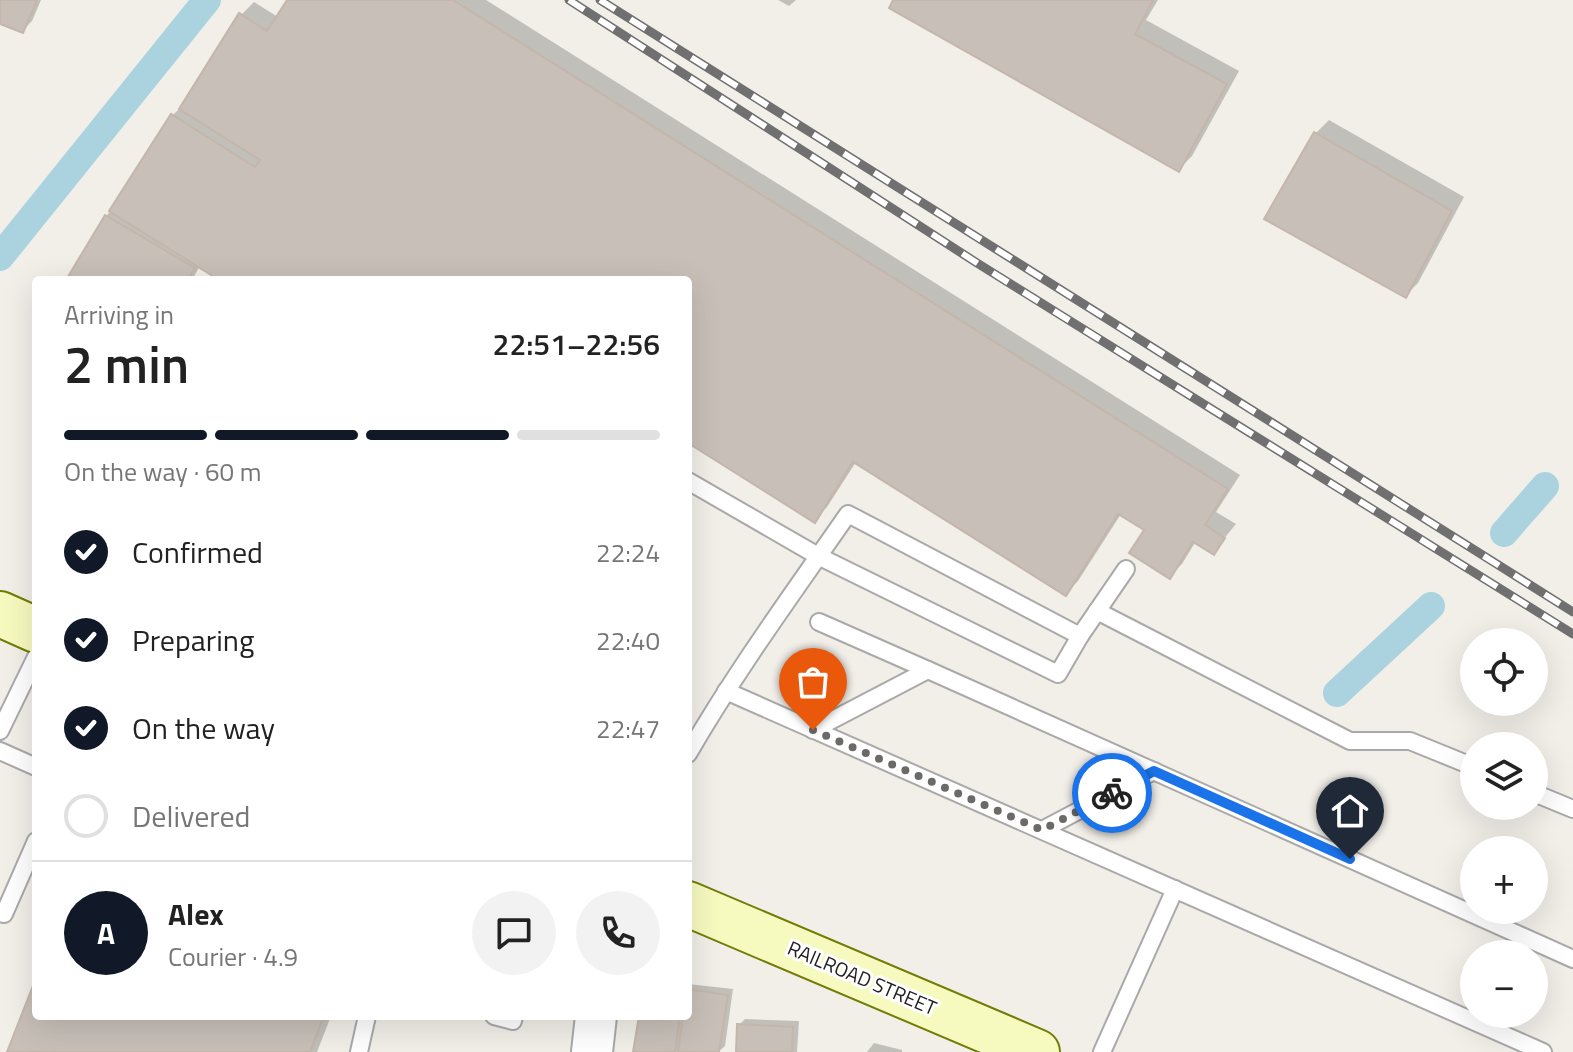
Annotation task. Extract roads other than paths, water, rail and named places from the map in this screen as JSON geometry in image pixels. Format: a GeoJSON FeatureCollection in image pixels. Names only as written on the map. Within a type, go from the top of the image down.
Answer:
{"type":"FeatureCollection","features":[{"type":"Feature","properties":{"kind":"main road"},"geometry":{"type":"LineString","coordinates":[[0,614],[32,628]]}},
{"type":"Feature","properties":{"kind":"main road","name":"RAILROAD STREET"},"geometry":{"type":"LineString","coordinates":[[692,906],[1017,1048]]}},
{"type":"Feature","properties":{"kind":"street"},"geometry":{"type":"LineString","coordinates":[[592,1052],[596,1020]]}},
{"type":"Feature","properties":{"kind":"lane"},"geometry":{"type":"LineString","coordinates":[[692,483],[818,556],[1058,674],[1073,633],[1097,611],[1126,569]]}},
{"type":"Feature","properties":{"kind":"lane"},"geometry":{"type":"LineString","coordinates":[[692,747],[726,691],[848,514],[1073,633]]}},
{"type":"Feature","properties":{"kind":"lane"},"geometry":{"type":"LineString","coordinates":[[1097,611],[1350,741],[1410,741],[1460,761]]}},
{"type":"Feature","properties":{"kind":"lane"},"geometry":{"type":"LineString","coordinates":[[819,622],[1573,959]]}},
{"type":"Feature","properties":{"kind":"lane"},"geometry":{"type":"LineString","coordinates":[[0,731],[32,665]]}},
{"type":"Feature","properties":{"kind":"lane"},"geometry":{"type":"LineString","coordinates":[[813,730],[928,670]]}},
{"type":"Feature","properties":{"kind":"lane"},"geometry":{"type":"LineString","coordinates":[[726,691],[1543,1052]]}},
{"type":"Feature","properties":{"kind":"lane"},"geometry":{"type":"LineString","coordinates":[[0,751],[32,765]]}},
{"type":"Feature","properties":{"kind":"lane"},"geometry":{"type":"LineString","coordinates":[[1042,830],[1154,771]]}},
{"type":"Feature","properties":{"kind":"lane"},"geometry":{"type":"LineString","coordinates":[[1548,799],[1573,809]]}},
{"type":"Feature","properties":{"kind":"lane"},"geometry":{"type":"LineString","coordinates":[[0,913],[4,914],[32,850]]}},
{"type":"Feature","properties":{"kind":"lane"},"geometry":{"type":"LineString","coordinates":[[1102,1052],[1175,889]]}},
{"type":"Feature","properties":{"kind":"lane"},"geometry":{"type":"LineString","coordinates":[[359,1052],[366,1020]]}},
{"type":"Feature","properties":{"kind":"waterway"},"geometry":{"type":"LineString","coordinates":[[0,257],[207,0]]}},
{"type":"Feature","properties":{"kind":"waterway"},"geometry":{"type":"LineString","coordinates":[[1504,533],[1545,486]]}},
{"type":"Feature","properties":{"kind":"waterway"},"geometry":{"type":"LineString","coordinates":[[1337,693],[1431,606]]}},
{"type":"Feature","properties":{"kind":"railway"},"geometry":{"type":"LineString","coordinates":[[569,0],[977,263],[1573,634]]}},
{"type":"Feature","properties":{"kind":"railway"},"geometry":{"type":"LineString","coordinates":[[600,0],[1573,612]]}}]}
